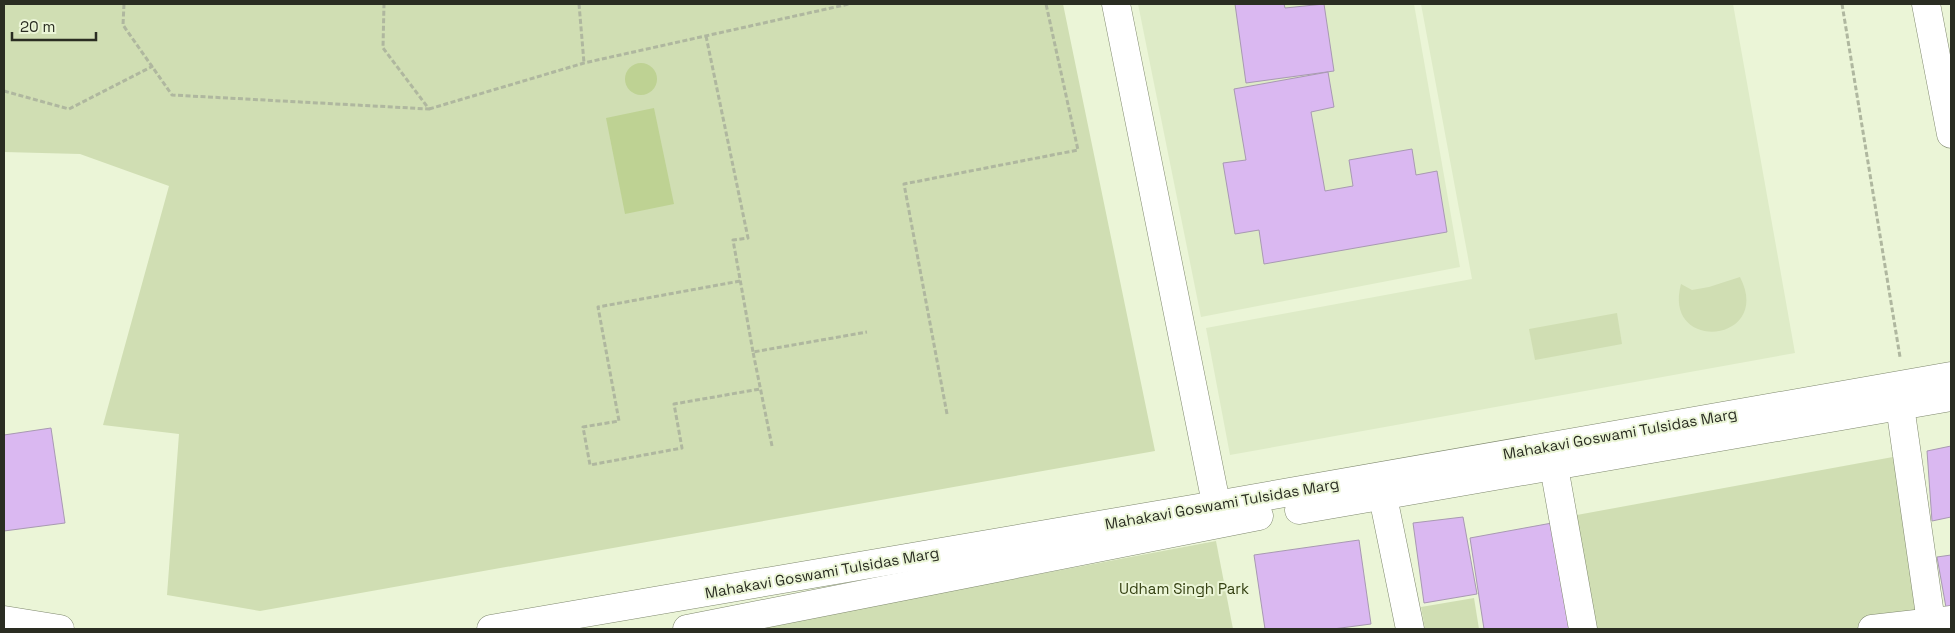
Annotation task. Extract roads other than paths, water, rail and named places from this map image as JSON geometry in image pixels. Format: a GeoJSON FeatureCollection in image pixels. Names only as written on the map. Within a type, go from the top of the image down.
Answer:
{"type":"FeatureCollection","features":[{"type":"Feature","properties":{"kind":"street"},"geometry":{"type":"LineString","coordinates":[[1116,4],[1218,515]]}},
{"type":"Feature","properties":{"kind":"street"},"geometry":{"type":"LineString","coordinates":[[1926,4],[1942,39],[1951,134]]}},
{"type":"Feature","properties":{"kind":"street","name":"Mahakavi Goswami Tulsidas Marg"},"geometry":{"type":"LineString","coordinates":[[687,629],[1218,515],[1232,520],[1383,497],[1554,467],[1902,395],[1951,376]]}},
{"type":"Feature","properties":{"kind":"street"},"geometry":{"type":"LineString","coordinates":[[1872,629],[1938,624],[1902,395]]}},
{"type":"Feature","properties":{"kind":"street","name":"Mahakavi Goswami Tulsidas Marg"},"geometry":{"type":"LineString","coordinates":[[491,629],[521,627],[1218,515],[1902,395],[1951,397]]}},
{"type":"Feature","properties":{"kind":"street"},"geometry":{"type":"LineString","coordinates":[[1554,467],[1584,629]]}},
{"type":"Feature","properties":{"kind":"street"},"geometry":{"type":"LineString","coordinates":[[1383,497],[1410,629]]}},
{"type":"Feature","properties":{"kind":"street"},"geometry":{"type":"LineString","coordinates":[[4,620],[60,629]]}},
{"type":"Feature","properties":{"kind":"park label","name":"Udham Singh Park"},"geometry":{"type":"Point","coordinates":[1184,589]}}]}
